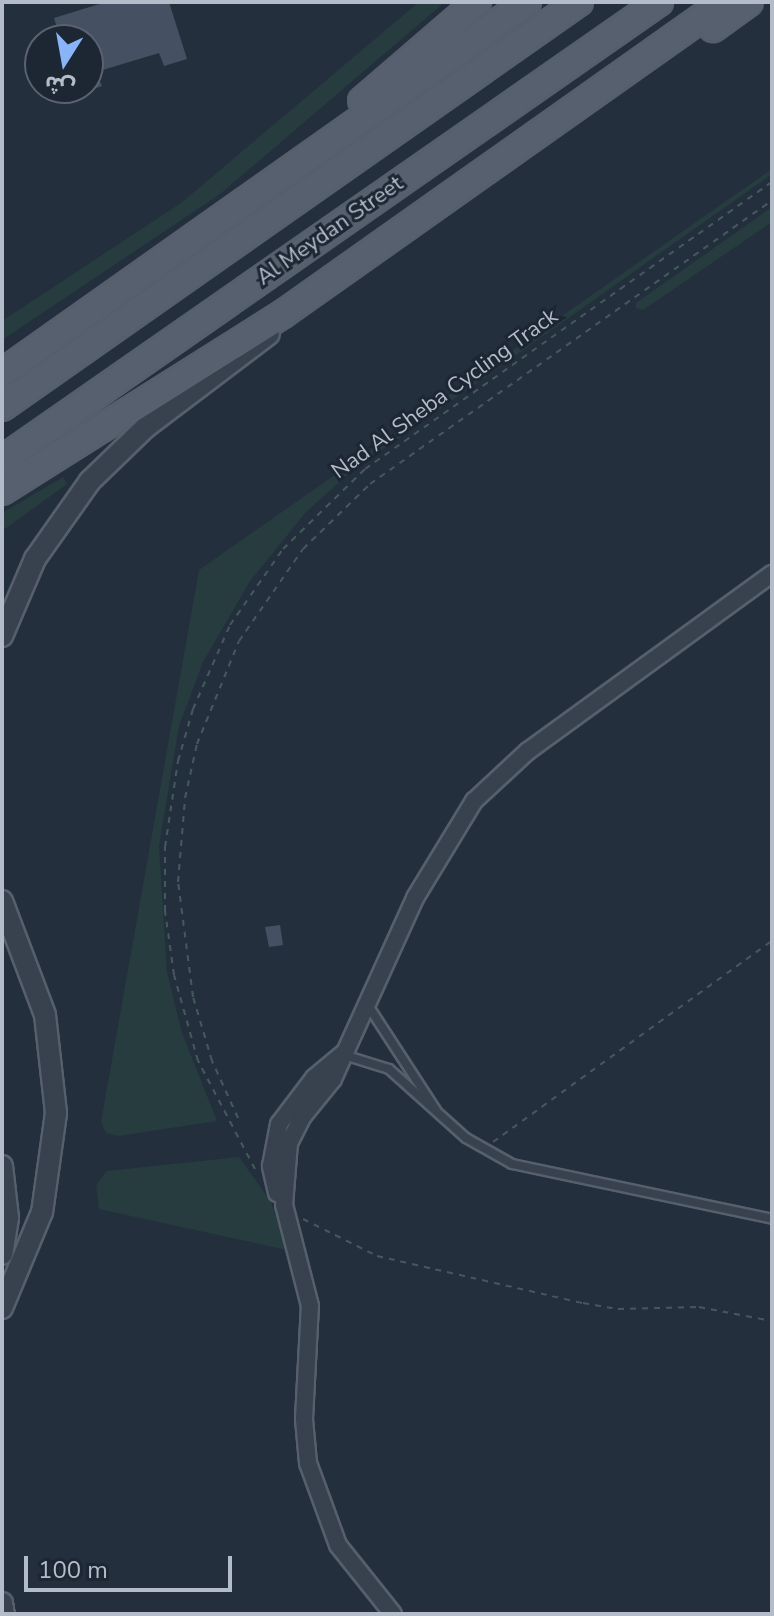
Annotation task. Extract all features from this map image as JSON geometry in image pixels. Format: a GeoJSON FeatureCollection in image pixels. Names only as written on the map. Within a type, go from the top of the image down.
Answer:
{"type":"FeatureCollection","features":[{"type":"Feature","properties":{"kind":"main road"},"geometry":{"type":"LineString","coordinates":[[289,170],[477,2]]}},
{"type":"Feature","properties":{"kind":"main road"},"geometry":{"type":"LineString","coordinates":[[2,373],[527,2]]}},
{"type":"Feature","properties":{"kind":"main road","name":"Al Meydan Street"},"geometry":{"type":"LineString","coordinates":[[2,407],[579,2]]}},
{"type":"Feature","properties":{"kind":"main road","name":"Al Meydan Street"},"geometry":{"type":"LineString","coordinates":[[2,460],[659,2]]}},
{"type":"Feature","properties":{"kind":"main road"},"geometry":{"type":"LineString","coordinates":[[2,491],[283,314],[724,2]]}},
{"type":"Feature","properties":{"kind":"main road"},"geometry":{"type":"LineString","coordinates":[[661,48],[697,38],[749,2]]}},
{"type":"Feature","properties":{"kind":"street"},"geometry":{"type":"LineString","coordinates":[[2,355],[88,312]]}},
{"type":"Feature","properties":{"kind":"street"},"geometry":{"type":"LineString","coordinates":[[2,636],[40,549],[90,481],[146,427],[258,343],[283,314]]}},
{"type":"Feature","properties":{"kind":"street"},"geometry":{"type":"LineString","coordinates":[[393,1614],[338,1545],[313,1484],[304,1419],[310,1306],[284,1205],[289,1143],[303,1116],[333,1079],[369,1007],[429,870],[459,820],[491,783],[772,574]]}},
{"type":"Feature","properties":{"kind":"street"},"geometry":{"type":"LineString","coordinates":[[2,901],[45,1015],[56,1113],[42,1212],[2,1308]]}},
{"type":"Feature","properties":{"kind":"street"},"geometry":{"type":"LineString","coordinates":[[2,1166],[8,1200],[2,1254]]}},
{"type":"Feature","properties":{"kind":"street"},"geometry":{"type":"LineString","coordinates":[[2,1603],[4,1614]]}},
{"type":"Feature","properties":{"kind":"lane"},"geometry":{"type":"LineString","coordinates":[[369,1007],[436,1110]]}},
{"type":"Feature","properties":{"kind":"lane"},"geometry":{"type":"LineString","coordinates":[[343,1054],[389,1069],[482,1149],[543,1175],[772,1219]]}},
{"type":"Feature","properties":{"kind":"path","name":"Nad Al Sheba Cycling Track"},"geometry":{"type":"LineString","coordinates":[[260,1177],[223,1116],[198,1061],[174,975],[165,911],[172,788],[193,709],[216,654],[265,571],[343,487],[772,182]]}},
{"type":"Feature","properties":{"kind":"path"},"geometry":{"type":"LineString","coordinates":[[238,1118],[212,1061],[193,997],[182,937],[178,868],[197,744],[226,665],[253,617],[303,549],[370,484],[772,200]]}},
{"type":"Feature","properties":{"kind":"path"},"geometry":{"type":"LineString","coordinates":[[482,1149],[772,941]]}},
{"type":"Feature","properties":{"kind":"path"},"geometry":{"type":"LineString","coordinates":[[284,1205],[340,1240],[397,1261],[606,1308],[699,1307],[772,1321]]}},
{"type":"Feature","properties":{"kind":"green space"},"geometry":{"type":"Polygon","coordinates":[[[419,2],[445,2],[220,194],[2,340],[2,321],[181,203],[419,2]]]}},
{"type":"Feature","properties":{"kind":"green space"},"geometry":{"type":"Polygon","coordinates":[[[772,169],[772,174],[352,471],[307,511],[250,581],[203,662],[179,726],[159,846],[167,972],[182,1033],[217,1121],[118,1136],[106,1133],[101,1122],[199,570],[772,169]]]}},
{"type":"Feature","properties":{"kind":"green space"},"geometry":{"type":"Polygon","coordinates":[[[772,207],[772,222],[643,310],[636,308],[636,303],[772,207]]]}},
{"type":"Feature","properties":{"kind":"green space"},"geometry":{"type":"Polygon","coordinates":[[[63,477],[67,484],[2,531],[2,513],[63,477]]]}},
{"type":"Feature","properties":{"kind":"green space"},"geometry":{"type":"Polygon","coordinates":[[[239,1157],[271,1202],[287,1250],[99,1209],[96,1185],[107,1171],[239,1157]]]}},
{"type":"Feature","properties":{"kind":"building"},"geometry":{"type":"Polygon","coordinates":[[[106,2],[169,2],[187,59],[164,66],[159,53],[104,70],[104,24],[56,24],[54,18],[106,2]]]}},
{"type":"Feature","properties":{"kind":"building"},"geometry":{"type":"Polygon","coordinates":[[[280,925],[283,945],[269,947],[265,927],[280,925]]]}}]}
